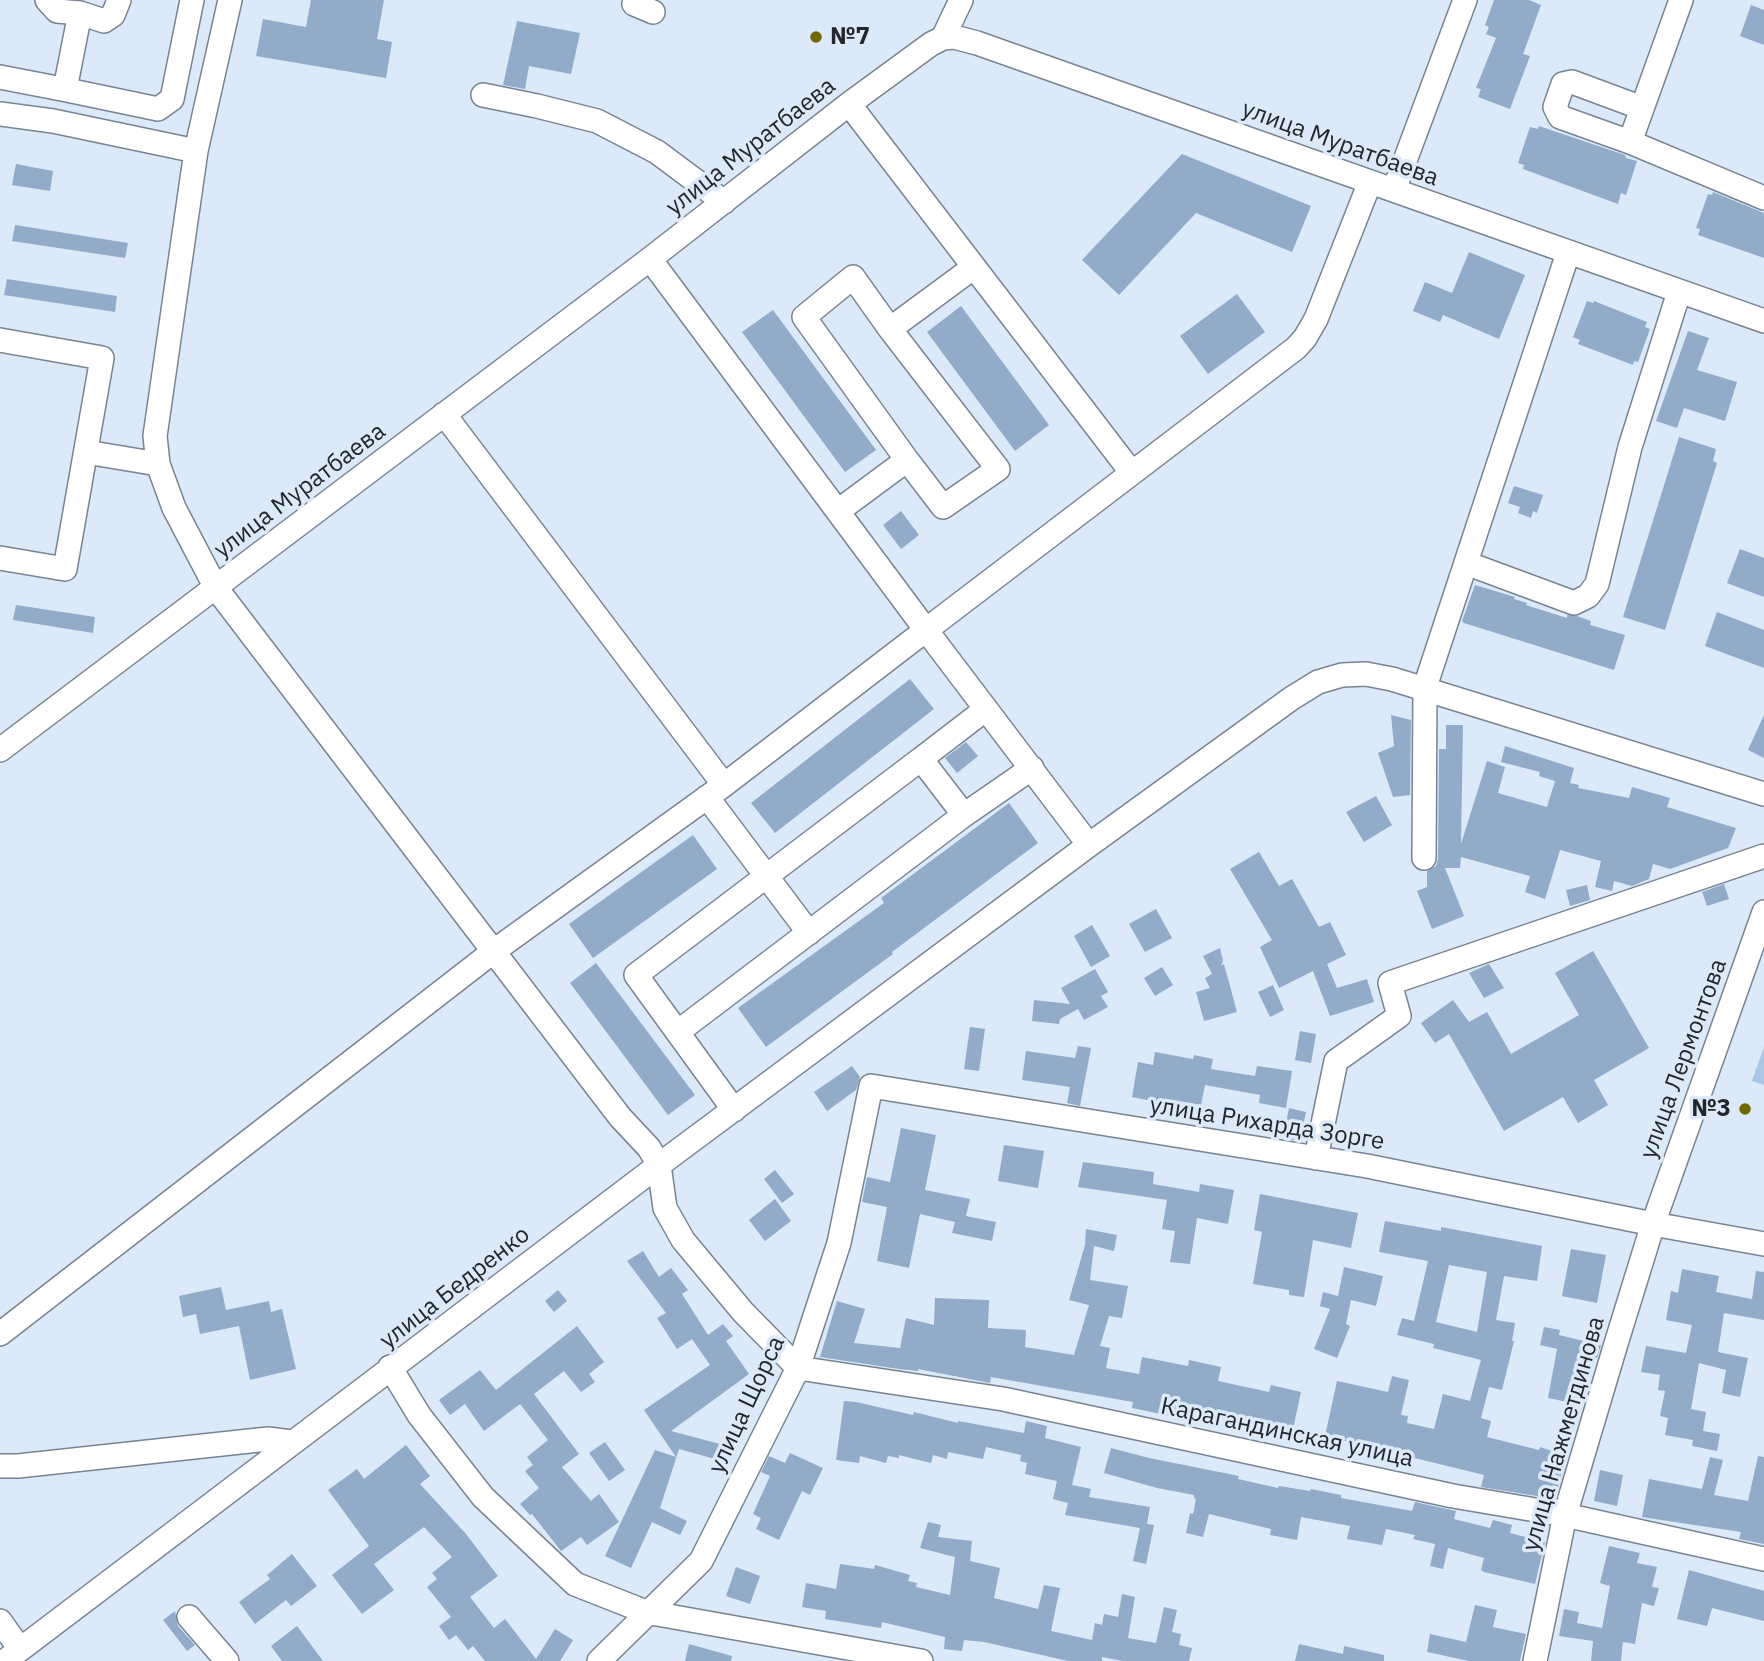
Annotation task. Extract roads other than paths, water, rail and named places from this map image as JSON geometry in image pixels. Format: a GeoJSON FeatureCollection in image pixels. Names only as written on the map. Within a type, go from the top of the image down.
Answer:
{"type":"FeatureCollection","features":[{"type":"Feature","properties":{"kind":"street"},"geometry":{"type":"LineString","coordinates":[[47,0],[57,11],[80,13],[104,21],[113,15],[119,0]]}},
{"type":"Feature","properties":{"kind":"street"},"geometry":{"type":"LineString","coordinates":[[0,77],[158,108],[172,99],[192,0]]}},
{"type":"Feature","properties":{"kind":"street"},"geometry":{"type":"LineString","coordinates":[[230,0],[196,151],[157,407],[155,436],[158,464],[174,508],[216,588],[620,1117],[649,1148],[659,1165],[665,1208],[683,1240],[743,1312],[798,1368]]}},
{"type":"Feature","properties":{"kind":"street"},"geometry":{"type":"LineString","coordinates":[[943,38],[961,0]]}},
{"type":"Feature","properties":{"kind":"street"},"geometry":{"type":"LineString","coordinates":[[1394,190],[1465,0]]}},
{"type":"Feature","properties":{"kind":"street"},"geometry":{"type":"LineString","coordinates":[[1630,142],[1681,0]]}},
{"type":"Feature","properties":{"kind":"street"},"geometry":{"type":"LineString","coordinates":[[67,90],[80,13]]}},
{"type":"Feature","properties":{"kind":"street","name":"улица Муратбаева"},"geometry":{"type":"LineString","coordinates":[[0,750],[650,259],[849,104],[943,38],[954,37],[977,43],[1764,321]]}},
{"type":"Feature","properties":{"kind":"street"},"geometry":{"type":"LineString","coordinates":[[1642,108],[1572,82],[1563,84],[1555,107],[1560,117],[1630,142],[1764,198]]}},
{"type":"Feature","properties":{"kind":"street"},"geometry":{"type":"LineString","coordinates":[[483,96],[597,121],[657,152],[723,202]]}},
{"type":"Feature","properties":{"kind":"street"},"geometry":{"type":"LineString","coordinates":[[849,104],[1132,473]]}},
{"type":"Feature","properties":{"kind":"street"},"geometry":{"type":"LineString","coordinates":[[0,114],[52,121],[196,151]]}},
{"type":"Feature","properties":{"kind":"street"},"geometry":{"type":"LineString","coordinates":[[0,1334],[495,951],[715,791],[1296,348],[1316,319],[1370,182]]}},
{"type":"Feature","properties":{"kind":"street"},"geometry":{"type":"LineString","coordinates":[[1424,858],[1425,687],[1568,253]]}},
{"type":"Feature","properties":{"kind":"street"},"geometry":{"type":"LineString","coordinates":[[650,259],[1089,845]]}},
{"type":"Feature","properties":{"kind":"street"},"geometry":{"type":"LineString","coordinates":[[890,329],[974,267]]}},
{"type":"Feature","properties":{"kind":"street"},"geometry":{"type":"LineString","coordinates":[[853,277],[890,329],[998,469],[943,507],[804,317],[853,277]]}},
{"type":"Feature","properties":{"kind":"street"},"geometry":{"type":"LineString","coordinates":[[1466,564],[1574,603],[1588,596],[1597,584],[1630,447],[1679,292]]}},
{"type":"Feature","properties":{"kind":"street"},"geometry":{"type":"LineString","coordinates":[[0,340],[102,358],[65,569],[0,558]]}},
{"type":"Feature","properties":{"kind":"street"},"geometry":{"type":"LineString","coordinates":[[444,414],[715,791],[766,876],[809,933]]}},
{"type":"Feature","properties":{"kind":"street"},"geometry":{"type":"LineString","coordinates":[[86,452],[158,464]]}},
{"type":"Feature","properties":{"kind":"street"},"geometry":{"type":"LineString","coordinates":[[838,511],[907,460]]}},
{"type":"Feature","properties":{"kind":"street","name":"улица Бедренко"},"geometry":{"type":"LineString","coordinates":[[921,1661],[646,1612],[575,1584],[483,1497],[419,1415],[390,1367],[1089,845],[1318,682],[1342,675],[1366,674],[1425,687],[1764,794]]}},
{"type":"Feature","properties":{"kind":"street"},"geometry":{"type":"LineString","coordinates":[[734,1110],[636,975],[986,709]]}},
{"type":"Feature","properties":{"kind":"street"},"geometry":{"type":"LineString","coordinates":[[922,759],[964,816]]}},
{"type":"Feature","properties":{"kind":"street"},"geometry":{"type":"LineString","coordinates":[[679,1031],[964,816],[1032,768]]}},
{"type":"Feature","properties":{"kind":"street"},"geometry":{"type":"LineString","coordinates":[[1316,1158],[1336,1061],[1399,1016],[1390,983],[1764,856]]}},
{"type":"Feature","properties":{"kind":"street","name":"улица Лермонтова"},"geometry":{"type":"LineString","coordinates":[[1653,1224],[1764,912]]}},
{"type":"Feature","properties":{"kind":"street","name":"улица Рихарда Зорге"},"geometry":{"type":"LineString","coordinates":[[871,1086],[1367,1166],[1764,1244]]}},
{"type":"Feature","properties":{"kind":"street","name":"улица Щорса"},"geometry":{"type":"LineString","coordinates":[[599,1661],[701,1561],[798,1368],[839,1243],[871,1086]]}},
{"type":"Feature","properties":{"kind":"street","name":"улица Нажметдинова"},"geometry":{"type":"LineString","coordinates":[[1535,1661],[1564,1516],[1653,1224]]}},
{"type":"Feature","properties":{"kind":"street"},"geometry":{"type":"LineString","coordinates":[[0,1621],[13,1655],[390,1367]]}},
{"type":"Feature","properties":{"kind":"street","name":"Карагандинская улица"},"geometry":{"type":"LineString","coordinates":[[798,1368],[1003,1399],[1453,1496],[1564,1516],[1764,1559]]}},
{"type":"Feature","properties":{"kind":"street"},"geometry":{"type":"LineString","coordinates":[[0,1466],[268,1439],[291,1443]]}},
{"type":"Feature","properties":{"kind":"street"},"geometry":{"type":"LineString","coordinates":[[190,1617],[227,1661]]}},
{"type":"Feature","properties":{"kind":"place","name":"№7"},"geometry":{"type":"Point","coordinates":[816,37]}},
{"type":"Feature","properties":{"kind":"place","name":"№3"},"geometry":{"type":"Point","coordinates":[1745,1109]}}]}
